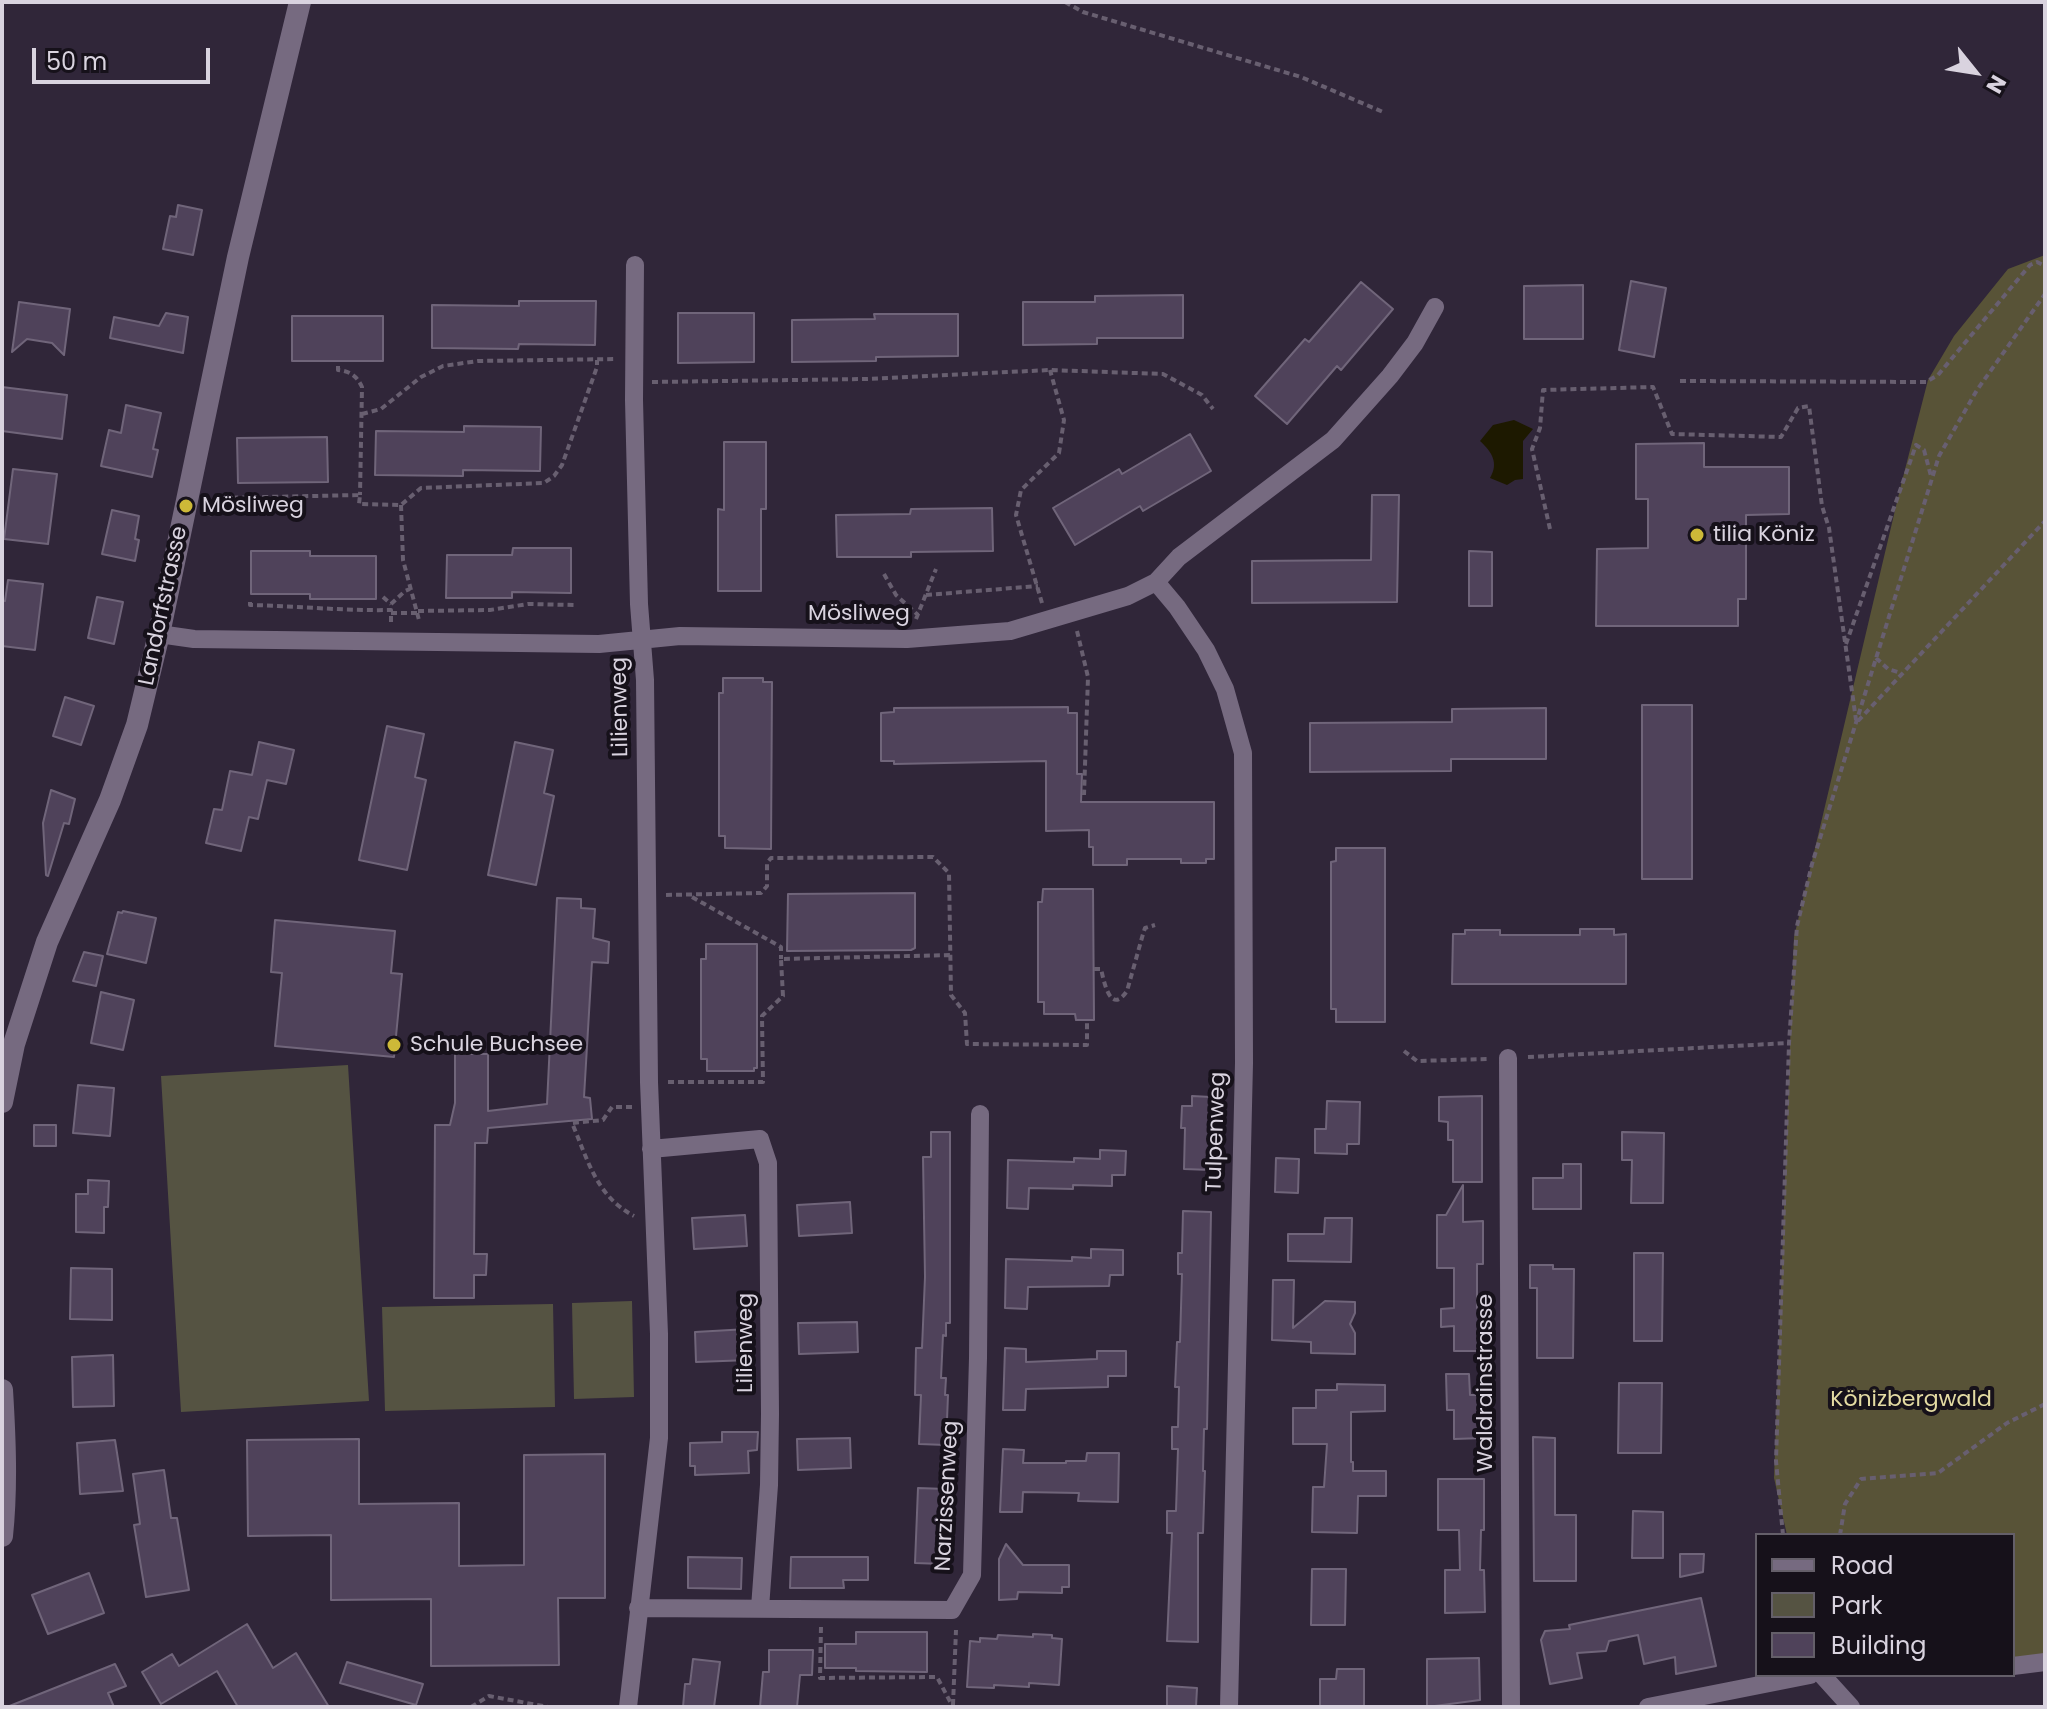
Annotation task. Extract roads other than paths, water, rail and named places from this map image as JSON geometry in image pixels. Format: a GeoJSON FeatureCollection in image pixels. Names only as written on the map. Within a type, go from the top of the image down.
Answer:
{"type":"FeatureCollection","features":[{"type":"Feature","properties":{"kind":"street","name":"Landorfstrasse"},"geometry":{"type":"LineString","coordinates":[[2,1102],[26,1001],[47,942],[125,761],[137,725],[238,257],[300,2]]}},
{"type":"Feature","properties":{"kind":"street","name":"Lilienweg"},"geometry":{"type":"LineString","coordinates":[[628,1707],[659,1438],[659,1334],[649,1107],[643,638],[639,604],[634,383],[635,265]]}},
{"type":"Feature","properties":{"kind":"street","name":"Mösliweg"},"geometry":{"type":"LineString","coordinates":[[159,634],[194,639],[599,644],[680,636],[907,639],[1010,631],[1128,596],[1156,582],[1179,557],[1333,440],[1390,376],[1415,343],[1435,307]]}},
{"type":"Feature","properties":{"kind":"street","name":"Tulpenweg"},"geometry":{"type":"LineString","coordinates":[[1156,582],[1206,650],[1225,689],[1243,753],[1244,1063],[1229,1707]]}},
{"type":"Feature","properties":{"kind":"street","name":"Waldrainstrasse"},"geometry":{"type":"LineString","coordinates":[[1508,1058],[1511,1707]]}},
{"type":"Feature","properties":{"kind":"street","name":"Narzissenweg"},"geometry":{"type":"LineString","coordinates":[[760,1608],[952,1610],[972,1575],[980,1114]]}},
{"type":"Feature","properties":{"kind":"street","name":"Lilienweg"},"geometry":{"type":"LineString","coordinates":[[651,1149],[760,1139],[768,1163],[770,1414],[760,1608]]}},
{"type":"Feature","properties":{"kind":"street"},"geometry":{"type":"LineString","coordinates":[[2,1390],[5,1434],[2,1536]]}},
{"type":"Feature","properties":{"kind":"street"},"geometry":{"type":"LineString","coordinates":[[638,1608],[760,1608]]}},
{"type":"Feature","properties":{"kind":"street"},"geometry":{"type":"LineString","coordinates":[[2015,1666],[2045,1662]]}},
{"type":"Feature","properties":{"kind":"street"},"geometry":{"type":"LineString","coordinates":[[1648,1707],[1800,1677]]}},
{"type":"Feature","properties":{"kind":"street"},"geometry":{"type":"LineString","coordinates":[[1824,1677],[1851,1707]]}},
{"type":"Feature","properties":{"kind":"place","name":"Mösliweg"},"geometry":{"type":"Point","coordinates":[186,506]}},
{"type":"Feature","properties":{"kind":"place","name":"tilia Köniz"},"geometry":{"type":"Point","coordinates":[1697,535]}},
{"type":"Feature","properties":{"kind":"place","name":"Schule Buchsee"},"geometry":{"type":"Point","coordinates":[394,1045]}},
{"type":"Feature","properties":{"kind":"park label","name":"Könizbergwald"},"geometry":{"type":"Point","coordinates":[1911,1400]}}]}
